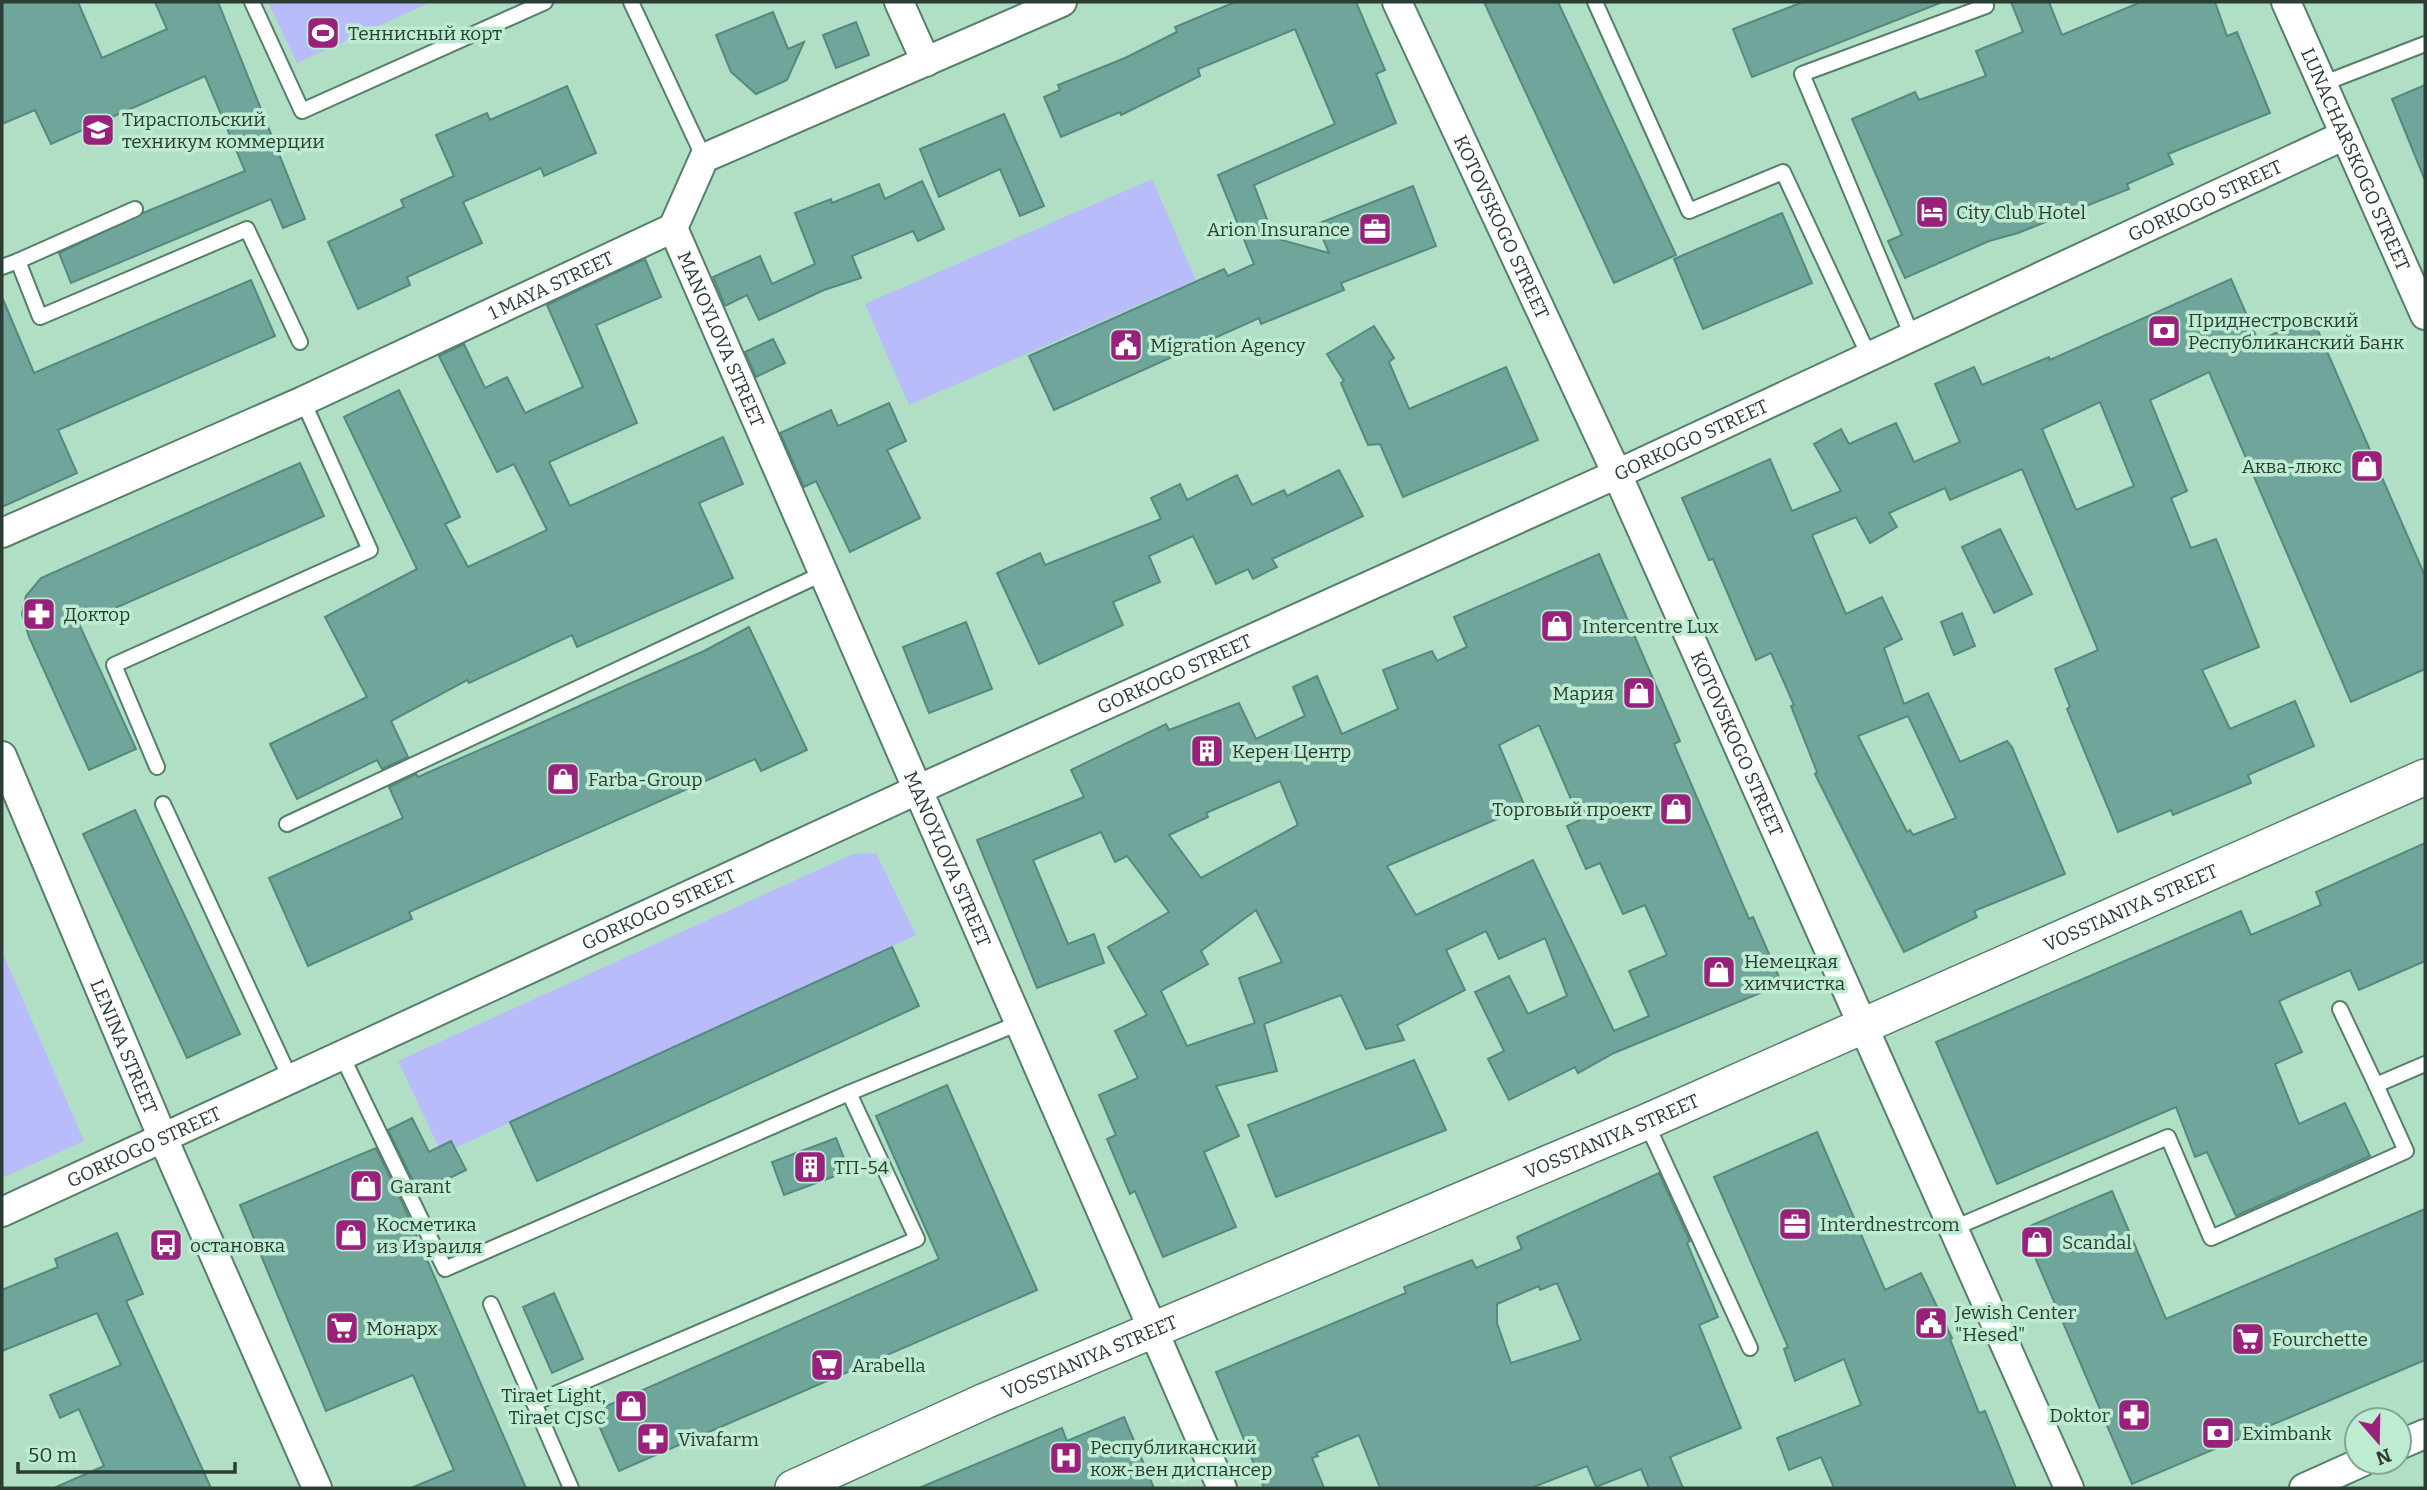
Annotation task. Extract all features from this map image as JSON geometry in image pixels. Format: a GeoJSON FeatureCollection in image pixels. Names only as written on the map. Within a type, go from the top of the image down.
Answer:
{"type":"FeatureCollection","features":[{"type":"Feature","properties":{"kind":"street"},"geometry":{"type":"LineString","coordinates":[[899,2],[926,62]]}},
{"type":"Feature","properties":{"kind":"street"},"geometry":{"type":"LineString","coordinates":[[673,228],[704,158],[1062,2]]}},
{"type":"Feature","properties":{"kind":"street","name":"KOTOVSKOGO STREET"},"geometry":{"type":"LineString","coordinates":[[1397,2],[1617,474],[2069,1488]]}},
{"type":"Feature","properties":{"kind":"street","name":"LUNACHARSKOGO STREET"},"geometry":{"type":"LineString","coordinates":[[2286,2],[2425,315]]}},
{"type":"Feature","properties":{"kind":"street","name":"GORKOGO STREET"},"geometry":{"type":"LineString","coordinates":[[2,1212],[916,790],[1617,474],[2345,135]]}},
{"type":"Feature","properties":{"kind":"street","name":"1 MAYA STREET"},"geometry":{"type":"LineString","coordinates":[[2,533],[303,401],[673,228]]}},
{"type":"Feature","properties":{"kind":"street","name":"MANOYLOVA STREET"},"geometry":{"type":"LineString","coordinates":[[673,228],[821,574],[1222,1488]]}},
{"type":"Feature","properties":{"kind":"street","name":"LENINA STREET"},"geometry":{"type":"LineString","coordinates":[[2,756],[162,1136],[317,1488]]}},
{"type":"Feature","properties":{"kind":"street","name":"VOSSTANIYA STREET"},"geometry":{"type":"LineString","coordinates":[[793,1488],[985,1401],[1646,1122],[2425,777]]}},
{"type":"Feature","properties":{"kind":"street"},"geometry":{"type":"LineString","coordinates":[[2304,1488],[2343,1471]]}},
{"type":"Feature","properties":{"kind":"lane"},"geometry":{"type":"LineString","coordinates":[[252,2],[302,111],[545,2]]}},
{"type":"Feature","properties":{"kind":"lane"},"geometry":{"type":"LineString","coordinates":[[631,2],[704,158]]}},
{"type":"Feature","properties":{"kind":"lane"},"geometry":{"type":"LineString","coordinates":[[1595,2],[1689,211],[1783,172],[1869,356]]}},
{"type":"Feature","properties":{"kind":"lane"},"geometry":{"type":"LineString","coordinates":[[1912,336],[1802,75],[1986,6],[1984,2]]}},
{"type":"Feature","properties":{"kind":"lane"},"geometry":{"type":"LineString","coordinates":[[2322,84],[2425,44]]}},
{"type":"Feature","properties":{"kind":"lane"},"geometry":{"type":"LineString","coordinates":[[2,267],[135,209]]}},
{"type":"Feature","properties":{"kind":"lane"},"geometry":{"type":"LineString","coordinates":[[18,261],[40,317],[247,229],[300,342]]}},
{"type":"Feature","properties":{"kind":"lane"},"geometry":{"type":"LineString","coordinates":[[157,767],[114,666],[370,550],[303,401]]}},
{"type":"Feature","properties":{"kind":"lane"},"geometry":{"type":"LineString","coordinates":[[287,824],[821,574]]}},
{"type":"Feature","properties":{"kind":"lane"},"geometry":{"type":"LineString","coordinates":[[163,804],[290,1078]]}},
{"type":"Feature","properties":{"kind":"lane"},"geometry":{"type":"LineString","coordinates":[[1954,1228],[2168,1138],[2211,1238],[2406,1151],[2340,1009]]}},
{"type":"Feature","properties":{"kind":"lane"},"geometry":{"type":"LineString","coordinates":[[342,1056],[445,1269],[849,1093],[1019,1023]]}},
{"type":"Feature","properties":{"kind":"lane"},"geometry":{"type":"LineString","coordinates":[[2376,1085],[2425,1064]]}},
{"type":"Feature","properties":{"kind":"lane"},"geometry":{"type":"LineString","coordinates":[[534,1403],[917,1239],[849,1093]]}},
{"type":"Feature","properties":{"kind":"lane"},"geometry":{"type":"LineString","coordinates":[[1646,1122],[1750,1348]]}},
{"type":"Feature","properties":{"kind":"lane"},"geometry":{"type":"LineString","coordinates":[[491,1304],[571,1488]]}},
{"type":"Feature","properties":{"kind":"shaded area","name":"Теннисный корт"},"geometry":{"type":"Polygon","coordinates":[[[268,2],[431,2],[297,63],[268,2]]]}},
{"type":"Feature","properties":{"kind":"shaded area"},"geometry":{"type":"Polygon","coordinates":[[[1152,179],[1196,280],[909,405],[865,304],[1152,179]]]}},
{"type":"Feature","properties":{"kind":"shaded area"},"geometry":{"type":"Polygon","coordinates":[[[876,853],[916,935],[442,1154],[398,1061],[853,854],[876,853]]]}},
{"type":"Feature","properties":{"kind":"shaded area"},"geometry":{"type":"Polygon","coordinates":[[[2,951],[84,1141],[2,1178],[2,951]]]}},
{"type":"Feature","properties":{"kind":"building"},"geometry":{"type":"Polygon","coordinates":[[[2,2],[78,2],[102,58],[167,29],[155,2],[218,2],[305,219],[283,228],[271,199],[71,283],[59,253],[143,213],[245,171],[205,76],[51,144],[35,110],[2,124],[2,2]]]}},
{"type":"Feature","properties":{"kind":"building"},"geometry":{"type":"Polygon","coordinates":[[[1235,2],[1356,2],[1385,70],[1376,74],[1396,123],[1254,185],[1274,238],[1329,253],[1317,224],[1413,186],[1436,246],[1341,283],[1344,290],[1261,324],[1259,318],[1054,410],[1029,356],[1224,269],[1228,276],[1254,264],[1218,175],[1335,124],[1295,29],[1198,69],[1200,76],[1121,115],[1120,112],[1061,137],[1044,97],[1060,90],[1058,85],[1125,58],[1177,32],[1175,27],[1235,2]]]}},
{"type":"Feature","properties":{"kind":"building"},"geometry":{"type":"Polygon","coordinates":[[[1484,2],[1558,2],[1676,255],[1614,283],[1484,2]]]}},
{"type":"Feature","properties":{"kind":"building"},"geometry":{"type":"Polygon","coordinates":[[[1803,2],[1940,3],[1752,77],[1733,29],[1803,2]]]}},
{"type":"Feature","properties":{"kind":"building"},"geometry":{"type":"Polygon","coordinates":[[[2011,2],[2049,2],[2062,35],[2141,2],[2215,2],[2227,36],[2237,32],[2270,113],[2168,154],[2173,164],[2127,184],[2129,189],[2018,233],[1989,241],[1905,278],[1888,241],[1902,235],[1852,119],[1915,92],[1919,100],[1986,76],[1976,51],[2023,32],[2011,2]]]}},
{"type":"Feature","properties":{"kind":"building"},"geometry":{"type":"Polygon","coordinates":[[[773,12],[788,49],[804,42],[787,80],[756,94],[731,72],[716,35],[773,12]]]}},
{"type":"Feature","properties":{"kind":"building"},"geometry":{"type":"Polygon","coordinates":[[[856,22],[869,55],[836,68],[823,35],[856,22]]]}},
{"type":"Feature","properties":{"kind":"building"},"geometry":{"type":"Polygon","coordinates":[[[2425,85],[2425,178],[2424,178],[2392,99],[2425,85]]]}},
{"type":"Feature","properties":{"kind":"building"},"geometry":{"type":"Polygon","coordinates":[[[567,86],[596,153],[544,176],[541,168],[463,202],[482,243],[407,277],[410,285],[358,309],[328,242],[404,207],[401,200],[454,176],[436,135],[487,113],[490,120],[567,86]]]}},
{"type":"Feature","properties":{"kind":"building"},"geometry":{"type":"Polygon","coordinates":[[[1004,114],[1044,206],[1020,216],[1000,169],[939,197],[920,149],[1004,114]]]}},
{"type":"Feature","properties":{"kind":"building"},"geometry":{"type":"Polygon","coordinates":[[[922,181],[944,229],[918,241],[913,231],[852,256],[861,278],[824,290],[759,320],[747,295],[725,306],[713,277],[760,256],[772,284],[815,264],[795,213],[831,199],[832,203],[879,184],[885,199],[922,181]]]}},
{"type":"Feature","properties":{"kind":"building"},"geometry":{"type":"Polygon","coordinates":[[[1782,213],[1812,283],[1703,329],[1674,259],[1782,213]]]}},
{"type":"Feature","properties":{"kind":"building"},"geometry":{"type":"Polygon","coordinates":[[[645,259],[661,297],[596,325],[637,423],[549,462],[570,506],[723,437],[743,484],[699,503],[733,578],[577,647],[572,635],[469,683],[467,680],[391,721],[408,757],[382,769],[377,760],[297,799],[270,744],[367,697],[325,617],[417,569],[344,417],[399,390],[460,517],[445,524],[468,567],[547,530],[514,464],[497,472],[439,356],[464,344],[485,388],[507,377],[525,413],[583,387],[547,305],[645,259]]]}},
{"type":"Feature","properties":{"kind":"building"},"geometry":{"type":"Polygon","coordinates":[[[2231,279],[2258,341],[2312,317],[2425,576],[2425,669],[2351,702],[2209,372],[2150,400],[2187,491],[2171,498],[2191,548],[2216,539],[2259,647],[2202,670],[2230,729],[2295,701],[2314,746],[2248,775],[2251,783],[2173,815],[2171,810],[2118,832],[2067,709],[2070,707],[2055,669],[2098,650],[2022,469],[1950,500],[1945,488],[1889,513],[1897,527],[1870,543],[1856,517],[1812,535],[1846,614],[1882,597],[1902,639],[1884,648],[1904,704],[1928,693],[1960,762],[2007,741],[2012,747],[2065,874],[1974,911],[1977,917],[1904,952],[1815,774],[1817,772],[1791,706],[1794,705],[1771,653],[1756,660],[1713,559],[1709,560],[1682,498],[1770,459],[1792,511],[1841,491],[1814,444],[1841,429],[1849,444],[1896,423],[1914,462],[1960,442],[1935,384],[1974,367],[1982,385],[2049,357],[2050,360],[2231,279]],[[2100,402],[2042,429],[2076,510],[2134,486],[2100,402]],[[1908,716],[1858,736],[1907,832],[1910,830],[1913,835],[1956,818],[1908,716]]]}},
{"type":"Feature","properties":{"kind":"building"},"geometry":{"type":"Polygon","coordinates":[[[251,280],[275,336],[58,430],[77,473],[2,507],[2,297],[34,373],[251,280]]]}},
{"type":"Feature","properties":{"kind":"building"},"geometry":{"type":"Polygon","coordinates":[[[1374,326],[1394,358],[1389,362],[1409,409],[1506,367],[1538,440],[1403,497],[1380,444],[1368,445],[1341,383],[1344,381],[1327,354],[1374,326]]]}},
{"type":"Feature","properties":{"kind":"building"},"geometry":{"type":"Polygon","coordinates":[[[773,339],[785,363],[756,377],[745,352],[773,339]]]}},
{"type":"Feature","properties":{"kind":"building"},"geometry":{"type":"Polygon","coordinates":[[[889,403],[906,441],[887,450],[920,518],[850,552],[816,481],[804,487],[780,433],[831,410],[838,426],[889,403]]]}},
{"type":"Feature","properties":{"kind":"building"},"geometry":{"type":"Polygon","coordinates":[[[300,463],[324,516],[79,624],[136,749],[89,770],[29,637],[22,614],[26,596],[41,578],[300,463]]]}},
{"type":"Feature","properties":{"kind":"building"},"geometry":{"type":"Polygon","coordinates":[[[1339,470],[1363,516],[1272,559],[1277,567],[1253,579],[1248,569],[1216,584],[1193,536],[1149,556],[1160,582],[1113,602],[1123,625],[1039,664],[997,573],[1040,553],[1045,565],[1161,519],[1151,498],[1180,484],[1187,500],[1237,475],[1252,505],[1284,490],[1287,496],[1339,470]]]}},
{"type":"Feature","properties":{"kind":"building"},"geometry":{"type":"Polygon","coordinates":[[[2000,529],[2032,594],[1994,613],[1962,547],[2000,529]]]}},
{"type":"Feature","properties":{"kind":"building"},"geometry":{"type":"Polygon","coordinates":[[[1599,554],[1680,741],[1674,744],[1749,919],[1753,917],[1782,984],[1614,1053],[1578,1073],[1575,1067],[1509,1100],[1488,1059],[1504,1051],[1475,992],[1509,976],[1528,1014],[1567,996],[1545,938],[1499,959],[1486,931],[1446,950],[1465,990],[1397,1025],[1404,1040],[1366,1049],[1341,995],[1264,1024],[1277,1071],[1216,1086],[1239,1136],[1204,1152],[1236,1227],[1163,1257],[1135,1191],[1130,1194],[1107,1139],[1116,1135],[1099,1095],[1138,1078],[1115,1031],[1147,1015],[1108,947],[1169,912],[1127,856],[1115,862],[1101,832],[1033,860],[1068,944],[1094,934],[1104,963],[1037,988],[977,840],[1084,797],[1071,770],[1166,724],[1169,730],[1239,703],[1256,739],[1305,716],[1293,687],[1317,676],[1342,734],[1398,709],[1383,670],[1432,651],[1437,661],[1467,647],[1454,617],[1599,554]],[[1539,725],[1499,745],[1525,807],[1387,866],[1416,915],[1533,860],[1614,1031],[1649,1016],[1629,971],[1667,955],[1645,905],[1623,914],[1600,863],[1586,869],[1567,826],[1580,820],[1539,725]],[[1280,781],[1206,813],[1208,817],[1169,835],[1201,878],[1298,825],[1280,781]],[[1256,910],[1201,951],[1208,964],[1161,991],[1187,1046],[1255,1023],[1239,978],[1282,962],[1256,910]]]}},
{"type":"Feature","properties":{"kind":"building"},"geometry":{"type":"Polygon","coordinates":[[[1962,613],[1975,646],[1954,655],[1941,622],[1962,613]]]}},
{"type":"Feature","properties":{"kind":"building"},"geometry":{"type":"Polygon","coordinates":[[[966,622],[992,689],[929,713],[903,647],[966,622]]]}},
{"type":"Feature","properties":{"kind":"building","name":"Farba-Group"},"geometry":{"type":"Polygon","coordinates":[[[749,627],[807,750],[761,771],[755,759],[409,912],[412,919],[308,966],[269,878],[403,818],[389,787],[416,774],[418,777],[704,651],[749,627]]]}},
{"type":"Feature","properties":{"kind":"building"},"geometry":{"type":"Polygon","coordinates":[[[135,810],[240,1034],[187,1058],[83,834],[135,810]]]}},
{"type":"Feature","properties":{"kind":"building"},"geometry":{"type":"Polygon","coordinates":[[[2425,843],[2425,961],[2359,990],[2350,970],[2279,1001],[2302,1052],[2275,1064],[2299,1124],[2345,1103],[2370,1156],[2236,1216],[2207,1152],[2195,1157],[2176,1107],[1997,1184],[1936,1042],[2241,911],[2251,935],[2321,905],[2316,892],[2425,843]]]}},
{"type":"Feature","properties":{"kind":"building"},"geometry":{"type":"Polygon","coordinates":[[[892,947],[919,1006],[537,1181],[510,1122],[892,947]]]}},
{"type":"Feature","properties":{"kind":"building"},"geometry":{"type":"Polygon","coordinates":[[[1414,1060],[1446,1130],[1276,1197],[1248,1125],[1414,1060]]]}},
{"type":"Feature","properties":{"kind":"building"},"geometry":{"type":"Polygon","coordinates":[[[947,1085],[1037,1290],[619,1471],[593,1412],[939,1259],[876,1116],[947,1085]]]}},
{"type":"Feature","properties":{"kind":"building"},"geometry":{"type":"Polygon","coordinates":[[[412,1118],[429,1152],[451,1141],[466,1170],[419,1193],[388,1130],[412,1118]]]}},
{"type":"Feature","properties":{"kind":"building"},"geometry":{"type":"Polygon","coordinates":[[[1817,1132],[1885,1290],[1921,1273],[1952,1338],[1950,1339],[1979,1413],[1985,1411],[2016,1488],[1834,1488],[1821,1457],[1789,1470],[1777,1438],[1861,1405],[1844,1359],[1795,1381],[1784,1349],[1788,1347],[1714,1177],[1817,1132]]]}},
{"type":"Feature","properties":{"kind":"building","name":"ТП-54"},"geometry":{"type":"Polygon","coordinates":[[[836,1138],[849,1171],[784,1195],[772,1162],[836,1138]]]}},
{"type":"Feature","properties":{"kind":"building","name":"Монарх"},"geometry":{"type":"Polygon","coordinates":[[[376,1148],[526,1488],[411,1488],[454,1470],[413,1375],[326,1411],[240,1205],[376,1148]]]}},
{"type":"Feature","properties":{"kind":"building"},"geometry":{"type":"Polygon","coordinates":[[[1659,1173],[1690,1241],[1687,1243],[1718,1317],[1699,1325],[1741,1428],[1670,1457],[1683,1488],[1649,1488],[1641,1469],[1596,1487],[1587,1466],[1531,1488],[1380,1488],[1359,1435],[1316,1453],[1318,1456],[1312,1458],[1324,1488],[1264,1488],[1216,1372],[1406,1293],[1404,1287],[1472,1260],[1476,1268],[1522,1249],[1517,1237],[1659,1173]],[[1557,1283],[1540,1290],[1539,1286],[1497,1304],[1497,1323],[1511,1363],[1581,1340],[1557,1283]]]}},
{"type":"Feature","properties":{"kind":"building","name":"Fourchette"},"geometry":{"type":"Polygon","coordinates":[[[2112,1191],[2166,1319],[2425,1209],[2425,1360],[2132,1484],[2023,1229],[2112,1191]]]}},
{"type":"Feature","properties":{"kind":"building"},"geometry":{"type":"Polygon","coordinates":[[[117,1233],[143,1294],[126,1301],[211,1488],[54,1488],[104,1466],[79,1409],[60,1418],[50,1395],[121,1365],[97,1313],[2,1351],[2,1290],[58,1267],[55,1259],[117,1233]]]}},
{"type":"Feature","properties":{"kind":"building"},"geometry":{"type":"Polygon","coordinates":[[[554,1293],[583,1359],[552,1373],[523,1307],[554,1293]]]}},
{"type":"Feature","properties":{"kind":"building","name":"Республиканский кож-вен диспансер"},"geometry":{"type":"Polygon","coordinates":[[[1124,1417],[1154,1488],[919,1488],[1062,1428],[1067,1441],[1124,1417]]]}},
{"type":"Feature","properties":{"kind":"place","name":"Теннисный корт"},"geometry":{"type":"Point","coordinates":[323,33]}},
{"type":"Feature","properties":{"kind":"place","name":"Тираспольский техникум коммерции"},"geometry":{"type":"Point","coordinates":[98,130]}},
{"type":"Feature","properties":{"kind":"place","name":"City Club Hotel"},"geometry":{"type":"Point","coordinates":[1932,212]}},
{"type":"Feature","properties":{"kind":"place","name":"Arion Insurance"},"geometry":{"type":"Point","coordinates":[1375,229]}},
{"type":"Feature","properties":{"kind":"place","name":"Приднестровский Республиканский Банк"},"geometry":{"type":"Point","coordinates":[2164,331]}},
{"type":"Feature","properties":{"kind":"place","name":"Migration Agency"},"geometry":{"type":"Point","coordinates":[1126,345]}},
{"type":"Feature","properties":{"kind":"place","name":"Аква-люкс"},"geometry":{"type":"Point","coordinates":[2367,466]}},
{"type":"Feature","properties":{"kind":"place","name":"Доктор"},"geometry":{"type":"Point","coordinates":[39,614]}},
{"type":"Feature","properties":{"kind":"place","name":"Intercentre Lux"},"geometry":{"type":"Point","coordinates":[1557,626]}},
{"type":"Feature","properties":{"kind":"place","name":"Мария"},"geometry":{"type":"Point","coordinates":[1639,693]}},
{"type":"Feature","properties":{"kind":"place","name":"Керен Центр"},"geometry":{"type":"Point","coordinates":[1207,751]}},
{"type":"Feature","properties":{"kind":"place","name":"Farba-Group"},"geometry":{"type":"Point","coordinates":[563,779]}},
{"type":"Feature","properties":{"kind":"place","name":"Торговый проект"},"geometry":{"type":"Point","coordinates":[1676,809]}},
{"type":"Feature","properties":{"kind":"place","name":"Немецкая химчистка"},"geometry":{"type":"Point","coordinates":[1719,972]}},
{"type":"Feature","properties":{"kind":"place","name":"ТП-54"},"geometry":{"type":"Point","coordinates":[810,1167]}},
{"type":"Feature","properties":{"kind":"place","name":"Garant"},"geometry":{"type":"Point","coordinates":[366,1186]}},
{"type":"Feature","properties":{"kind":"place","name":"Interdnestrcom"},"geometry":{"type":"Point","coordinates":[1795,1224]}},
{"type":"Feature","properties":{"kind":"place","name":"Косметика из Израиля"},"geometry":{"type":"Point","coordinates":[351,1235]}},
{"type":"Feature","properties":{"kind":"place","name":"Scandal"},"geometry":{"type":"Point","coordinates":[2037,1242]}},
{"type":"Feature","properties":{"kind":"place","name":"остановка"},"geometry":{"type":"Point","coordinates":[166,1245]}},
{"type":"Feature","properties":{"kind":"place","name":"Jewish Center \"Hesed\""},"geometry":{"type":"Point","coordinates":[1931,1323]}},
{"type":"Feature","properties":{"kind":"place","name":"Монарх"},"geometry":{"type":"Point","coordinates":[342,1328]}},
{"type":"Feature","properties":{"kind":"place","name":"Fourchette"},"geometry":{"type":"Point","coordinates":[2248,1339]}},
{"type":"Feature","properties":{"kind":"place","name":"Arabella"},"geometry":{"type":"Point","coordinates":[827,1365]}},
{"type":"Feature","properties":{"kind":"place","name":"Tiraet Light, Tiraet CJSC"},"geometry":{"type":"Point","coordinates":[631,1406]}},
{"type":"Feature","properties":{"kind":"place","name":"Doktor"},"geometry":{"type":"Point","coordinates":[2134,1415]}},
{"type":"Feature","properties":{"kind":"place","name":"Eximbank"},"geometry":{"type":"Point","coordinates":[2218,1433]}},
{"type":"Feature","properties":{"kind":"place","name":"Vivafarm"},"geometry":{"type":"Point","coordinates":[653,1439]}},
{"type":"Feature","properties":{"kind":"place","name":"Республиканский кож-вен диспансер"},"geometry":{"type":"Point","coordinates":[1066,1458]}}]}
